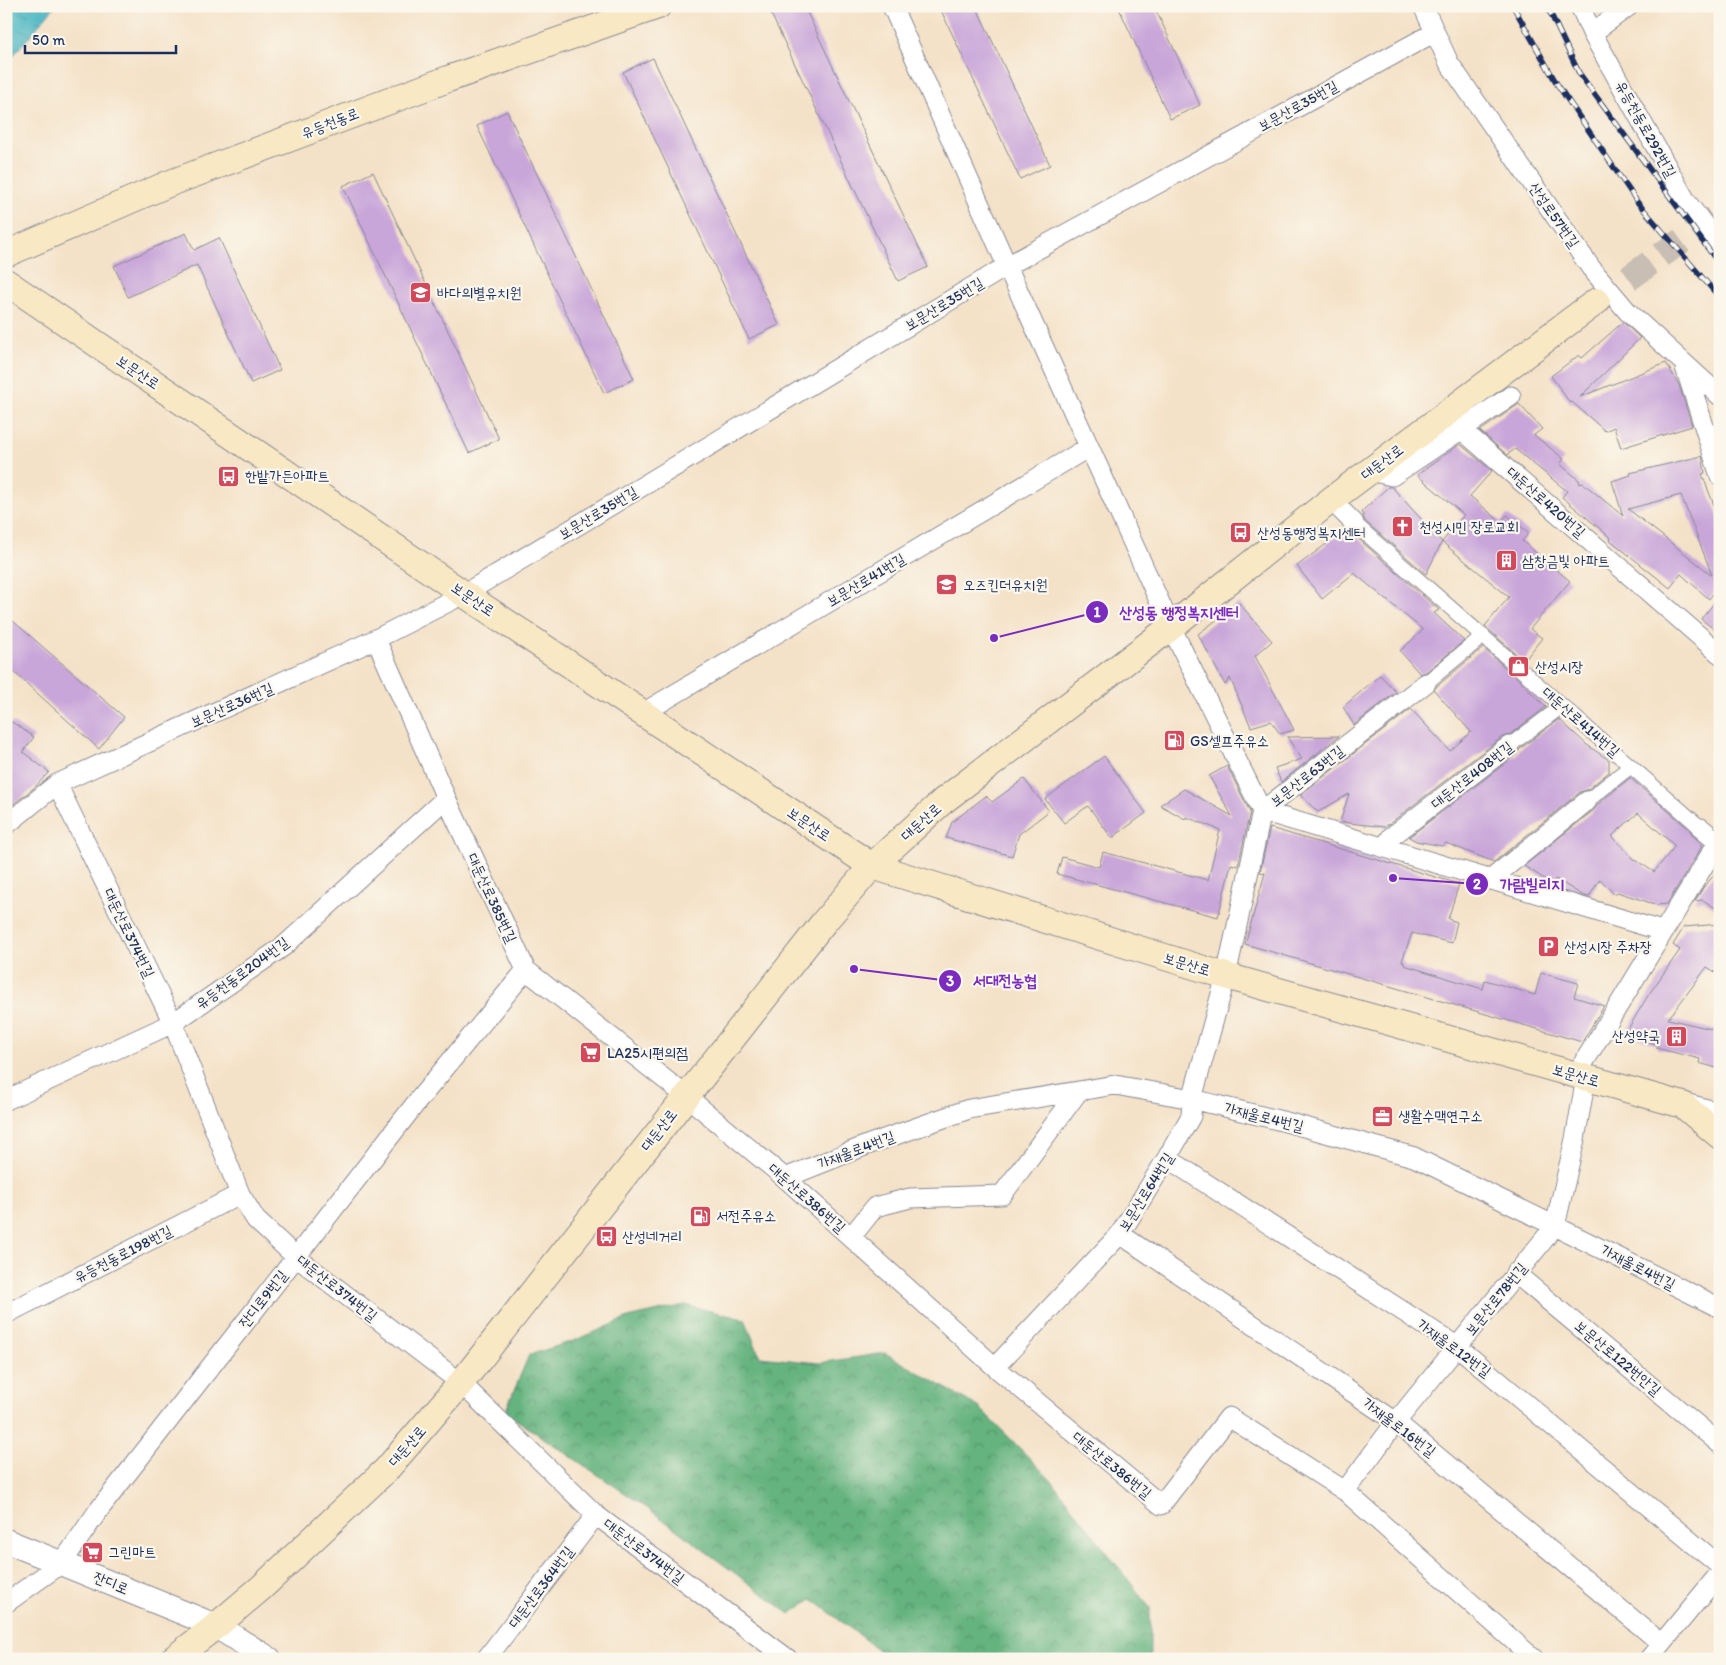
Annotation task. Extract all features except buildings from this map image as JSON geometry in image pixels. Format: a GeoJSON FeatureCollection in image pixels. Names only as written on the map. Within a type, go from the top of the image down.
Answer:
{"type":"FeatureCollection","features":[{"type":"Feature","properties":{"kind":"main road","name":"유등천동로"},"geometry":{"type":"LineString","coordinates":[[6,254],[168,184],[448,79],[658,6]]}},
{"type":"Feature","properties":{"kind":"main road","name":"보문산로"},"geometry":{"type":"LineString","coordinates":[[6,282],[464,594],[872,866],[1226,976],[1683,1105],[1720,1136]]}},
{"type":"Feature","properties":{"kind":"main road","name":"대둔산로"},"geometry":{"type":"LineString","coordinates":[[173,1659],[262,1587],[386,1470],[461,1384],[824,922],[872,866],[943,801],[1170,627],[1331,500],[1597,301]]}},
{"type":"Feature","properties":{"kind":"street"},"geometry":{"type":"LineString","coordinates":[[892,6],[1170,627],[1262,811],[1662,931]]}},
{"type":"Feature","properties":{"kind":"street","name":"산성로57번길"},"geometry":{"type":"LineString","coordinates":[[1423,6],[1449,62],[1591,268],[1628,312],[1720,396]]}},
{"type":"Feature","properties":{"kind":"street","name":"유등천동로292번길"},"geometry":{"type":"LineString","coordinates":[[1580,6],[1592,33],[1686,201],[1720,246]]}},
{"type":"Feature","properties":{"kind":"street"},"geometry":{"type":"LineString","coordinates":[[1592,33],[1629,6]]}},
{"type":"Feature","properties":{"kind":"street","name":"보문산로35번길"},"geometry":{"type":"LineString","coordinates":[[464,594],[1007,266],[1435,32]]}},
{"type":"Feature","properties":{"kind":"street"},"geometry":{"type":"LineString","coordinates":[[1684,363],[1720,476]]}},
{"type":"Feature","properties":{"kind":"street"},"geometry":{"type":"LineString","coordinates":[[1370,471],[1392,476],[1511,396]]}},
{"type":"Feature","properties":{"kind":"street","name":"대둔산로420번길"},"geometry":{"type":"LineString","coordinates":[[1462,430],[1720,654]]}},
{"type":"Feature","properties":{"kind":"street","name":"보문산로41번길"},"geometry":{"type":"LineString","coordinates":[[643,713],[1089,447]]}},
{"type":"Feature","properties":{"kind":"street","name":"대둔산로414번길"},"geometry":{"type":"LineString","coordinates":[[1331,500],[1354,523],[1719,842]]}},
{"type":"Feature","properties":{"kind":"street","name":"보문산로36번길"},"geometry":{"type":"LineString","coordinates":[[6,825],[57,784],[376,640],[464,594]]}},
{"type":"Feature","properties":{"kind":"street","name":"보문산로63번길"},"geometry":{"type":"LineString","coordinates":[[1226,976],[1262,811],[1483,636]]}},
{"type":"Feature","properties":{"kind":"street","name":"대둔산로385번길"},"geometry":{"type":"LineString","coordinates":[[376,640],[446,798],[526,970],[686,1096]]}},
{"type":"Feature","properties":{"kind":"street","name":"대둔산로408번길"},"geometry":{"type":"LineString","coordinates":[[1385,848],[1392,837],[1562,706]]}},
{"type":"Feature","properties":{"kind":"street"},"geometry":{"type":"LineString","coordinates":[[1490,880],[1632,766]]}},
{"type":"Feature","properties":{"kind":"street","name":"대둔산로374번길"},"geometry":{"type":"LineString","coordinates":[[57,784],[173,1023],[240,1194],[256,1220],[296,1257],[461,1384],[596,1515],[788,1659]]}},
{"type":"Feature","properties":{"kind":"street","name":"유등천동로204번길"},"geometry":{"type":"LineString","coordinates":[[6,1100],[173,1023],[284,946],[446,798]]}},
{"type":"Feature","properties":{"kind":"street"},"geometry":{"type":"LineString","coordinates":[[1581,1077],[1662,931],[1719,842]]}},
{"type":"Feature","properties":{"kind":"street","name":"잔디로9번길"},"geometry":{"type":"LineString","coordinates":[[6,1603],[62,1563],[98,1511],[416,1103],[526,970]]}},
{"type":"Feature","properties":{"kind":"street","name":"보문산로64번길"},"geometry":{"type":"LineString","coordinates":[[995,1368],[1120,1234],[1167,1158],[1191,1116],[1192,1099],[1226,976]]}},
{"type":"Feature","properties":{"kind":"street","name":"보문산로78번길"},"geometry":{"type":"LineString","coordinates":[[1345,1492],[1396,1422],[1556,1226],[1575,1139],[1581,1077]]}},
{"type":"Feature","properties":{"kind":"street","name":"가재울로4번길"},"geometry":{"type":"LineString","coordinates":[[785,1178],[867,1145],[969,1109],[1115,1085],[1192,1099],[1286,1122],[1414,1157],[1720,1308]]}},
{"type":"Feature","properties":{"kind":"street"},"geometry":{"type":"LineString","coordinates":[[851,1237],[875,1207],[910,1198],[1002,1195],[1078,1092]]}},
{"type":"Feature","properties":{"kind":"street","name":"대둔산로386번길"},"geometry":{"type":"LineString","coordinates":[[686,1096],[785,1178],[995,1368],[1161,1504],[1229,1418],[1345,1492],[1534,1659]]}},
{"type":"Feature","properties":{"kind":"street"},"geometry":{"type":"LineString","coordinates":[[1683,1105],[1720,1115]]}},
{"type":"Feature","properties":{"kind":"street","name":"가재울로12번길"},"geometry":{"type":"LineString","coordinates":[[1167,1158],[1458,1347],[1720,1566]]}},
{"type":"Feature","properties":{"kind":"street","name":"유등천동로198번길"},"geometry":{"type":"LineString","coordinates":[[6,1314],[240,1194]]}},
{"type":"Feature","properties":{"kind":"street","name":"가재울로16번길"},"geometry":{"type":"LineString","coordinates":[[1120,1234],[1396,1422],[1661,1643]]}},
{"type":"Feature","properties":{"kind":"street","name":"보문산로122번안길"},"geometry":{"type":"LineString","coordinates":[[1516,1273],[1720,1444]]}},
{"type":"Feature","properties":{"kind":"street","name":"대둔산로364번길"},"geometry":{"type":"LineString","coordinates":[[486,1659],[596,1515]]}},
{"type":"Feature","properties":{"kind":"street","name":"잔디로"},"geometry":{"type":"LineString","coordinates":[[6,1541],[216,1626]]}},
{"type":"Feature","properties":{"kind":"street"},"geometry":{"type":"LineString","coordinates":[[1649,1659],[1720,1572]]}},
{"type":"Feature","properties":{"kind":"street"},"geometry":{"type":"LineString","coordinates":[[216,1626],[269,1659]]}},
{"type":"Feature","properties":{"kind":"green space"},"geometry":{"type":"Polygon","coordinates":[[[685,1305],[745,1319],[760,1357],[819,1363],[885,1353],[980,1408],[1051,1480],[1150,1608],[1150,1659],[890,1659],[812,1599],[790,1614],[650,1510],[505,1412],[529,1355],[576,1340],[628,1318],[685,1305]]]}},
{"type":"Feature","properties":{"kind":"water"},"geometry":{"type":"Polygon","coordinates":[[[6,6],[55,6],[6,64],[6,6]]]}},
{"type":"Feature","properties":{"kind":"tunnel"},"geometry":{"type":"LineString","coordinates":[[1597,301],[1720,213]]}},
{"type":"Feature","properties":{"kind":"railway"},"geometry":{"type":"LineString","coordinates":[[1513,6],[1557,84],[1638,203],[1720,298]]}},
{"type":"Feature","properties":{"kind":"railway"},"geometry":{"type":"LineString","coordinates":[[1547,6],[1579,73],[1720,265]]}},
{"type":"Feature","properties":{"kind":"place","name":"바다의별유치원"},"geometry":{"type":"Point","coordinates":[421,293]}},
{"type":"Feature","properties":{"kind":"place","name":"한밭가든아파트"},"geometry":{"type":"Point","coordinates":[229,476]}},
{"type":"Feature","properties":{"kind":"place","name":"천성시민 장로교회"},"geometry":{"type":"Point","coordinates":[1403,527]}},
{"type":"Feature","properties":{"kind":"place","name":"산성동행정복지센터"},"geometry":{"type":"Point","coordinates":[1241,533]}},
{"type":"Feature","properties":{"kind":"place","name":"삼창금빛 아파트"},"geometry":{"type":"Point","coordinates":[1506,561]}},
{"type":"Feature","properties":{"kind":"place","name":"오즈킨더유치원"},"geometry":{"type":"Point","coordinates":[947,585]}},
{"type":"Feature","properties":{"kind":"place","name":"산성동 행정복지센터"},"geometry":{"type":"Point","coordinates":[994,638]}},
{"type":"Feature","properties":{"kind":"place","name":"산성시장"},"geometry":{"type":"Point","coordinates":[1519,667]}},
{"type":"Feature","properties":{"kind":"place","name":"GS셀프주유소"},"geometry":{"type":"Point","coordinates":[1174,741]}},
{"type":"Feature","properties":{"kind":"place","name":"가람빌리지"},"geometry":{"type":"Point","coordinates":[1393,878]}},
{"type":"Feature","properties":{"kind":"place","name":"산성시장 주차장"},"geometry":{"type":"Point","coordinates":[1548,947]}},
{"type":"Feature","properties":{"kind":"place","name":"서대전농협"},"geometry":{"type":"Point","coordinates":[854,969]}},
{"type":"Feature","properties":{"kind":"place","name":"산성약국"},"geometry":{"type":"Point","coordinates":[1676,1036]}},
{"type":"Feature","properties":{"kind":"place","name":"LA25시편의점"},"geometry":{"type":"Point","coordinates":[591,1053]}},
{"type":"Feature","properties":{"kind":"place","name":"생활수맥연구소"},"geometry":{"type":"Point","coordinates":[1382,1116]}},
{"type":"Feature","properties":{"kind":"place","name":"서전주유소"},"geometry":{"type":"Point","coordinates":[700,1216]}},
{"type":"Feature","properties":{"kind":"place","name":"산성네거리"},"geometry":{"type":"Point","coordinates":[606,1237]}},
{"type":"Feature","properties":{"kind":"place","name":"그린마트"},"geometry":{"type":"Point","coordinates":[92,1552]}}]}
